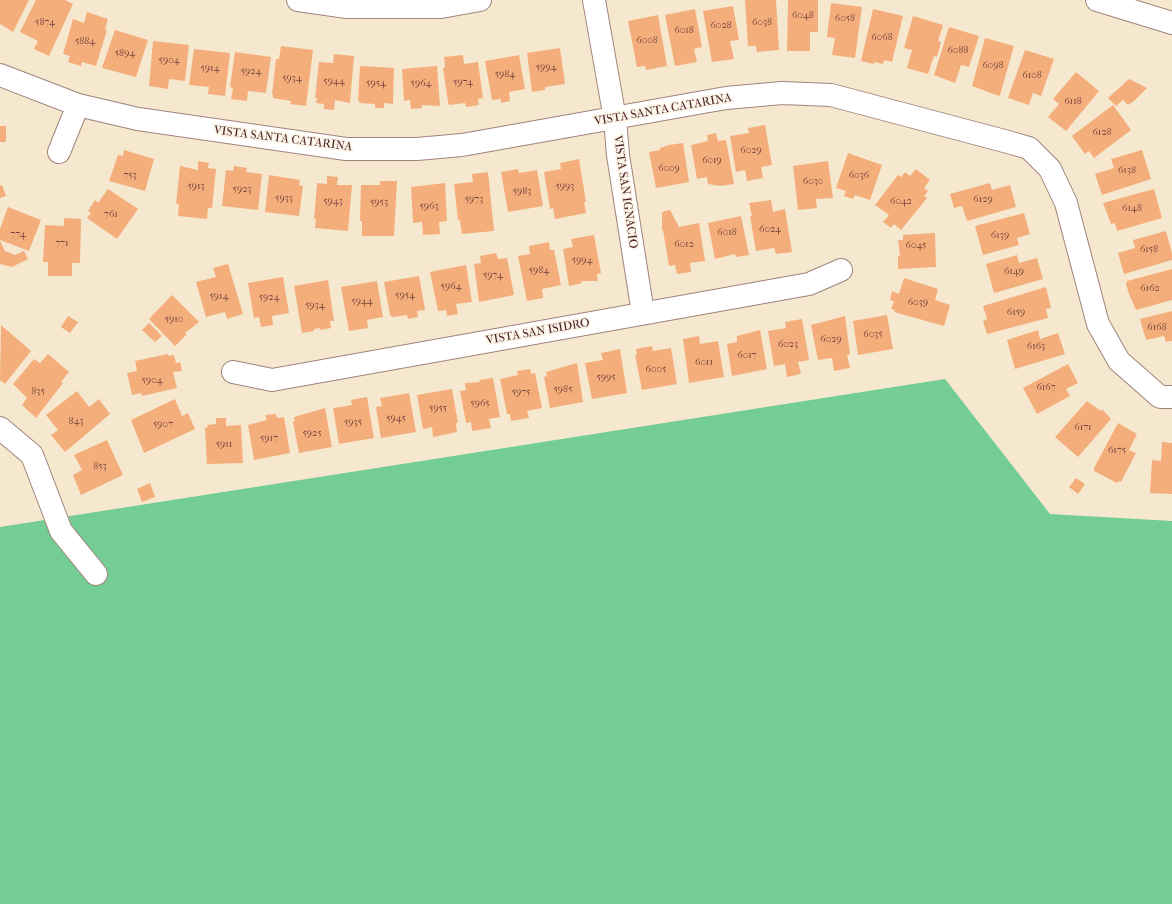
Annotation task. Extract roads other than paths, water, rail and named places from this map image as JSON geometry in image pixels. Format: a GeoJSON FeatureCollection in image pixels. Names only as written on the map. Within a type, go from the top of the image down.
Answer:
{"type":"FeatureCollection","features":[{"type":"Feature","properties":{"kind":"street"},"geometry":{"type":"LineString","coordinates":[[298,0],[347,7],[441,7],[480,0]]}},
{"type":"Feature","properties":{"kind":"street","name":"VISTA SAN IGNACIO"},"geometry":{"type":"LineString","coordinates":[[594,0],[615,119],[618,155],[643,313]]}},
{"type":"Feature","properties":{"kind":"street"},"geometry":{"type":"LineString","coordinates":[[1097,0],[1172,23]]}},
{"type":"Feature","properties":{"kind":"street","name":"VISTA SANTA CATARINA"},"geometry":{"type":"LineString","coordinates":[[0,75],[78,105],[138,119],[346,149],[417,149],[462,145],[615,119],[726,98],[782,93],[831,95],[1029,148],[1050,169],[1066,203],[1098,324],[1109,344],[1119,361],[1149,388],[1160,397],[1172,397]]}},
{"type":"Feature","properties":{"kind":"street"},"geometry":{"type":"LineString","coordinates":[[59,152],[78,105]]}},
{"type":"Feature","properties":{"kind":"street","name":"VISTA SAN ISIDRO"},"geometry":{"type":"LineString","coordinates":[[233,372],[272,380],[809,284],[841,270]]}},
{"type":"Feature","properties":{"kind":"street"},"geometry":{"type":"LineString","coordinates":[[0,428],[32,455],[61,531],[96,574]]}}]}
